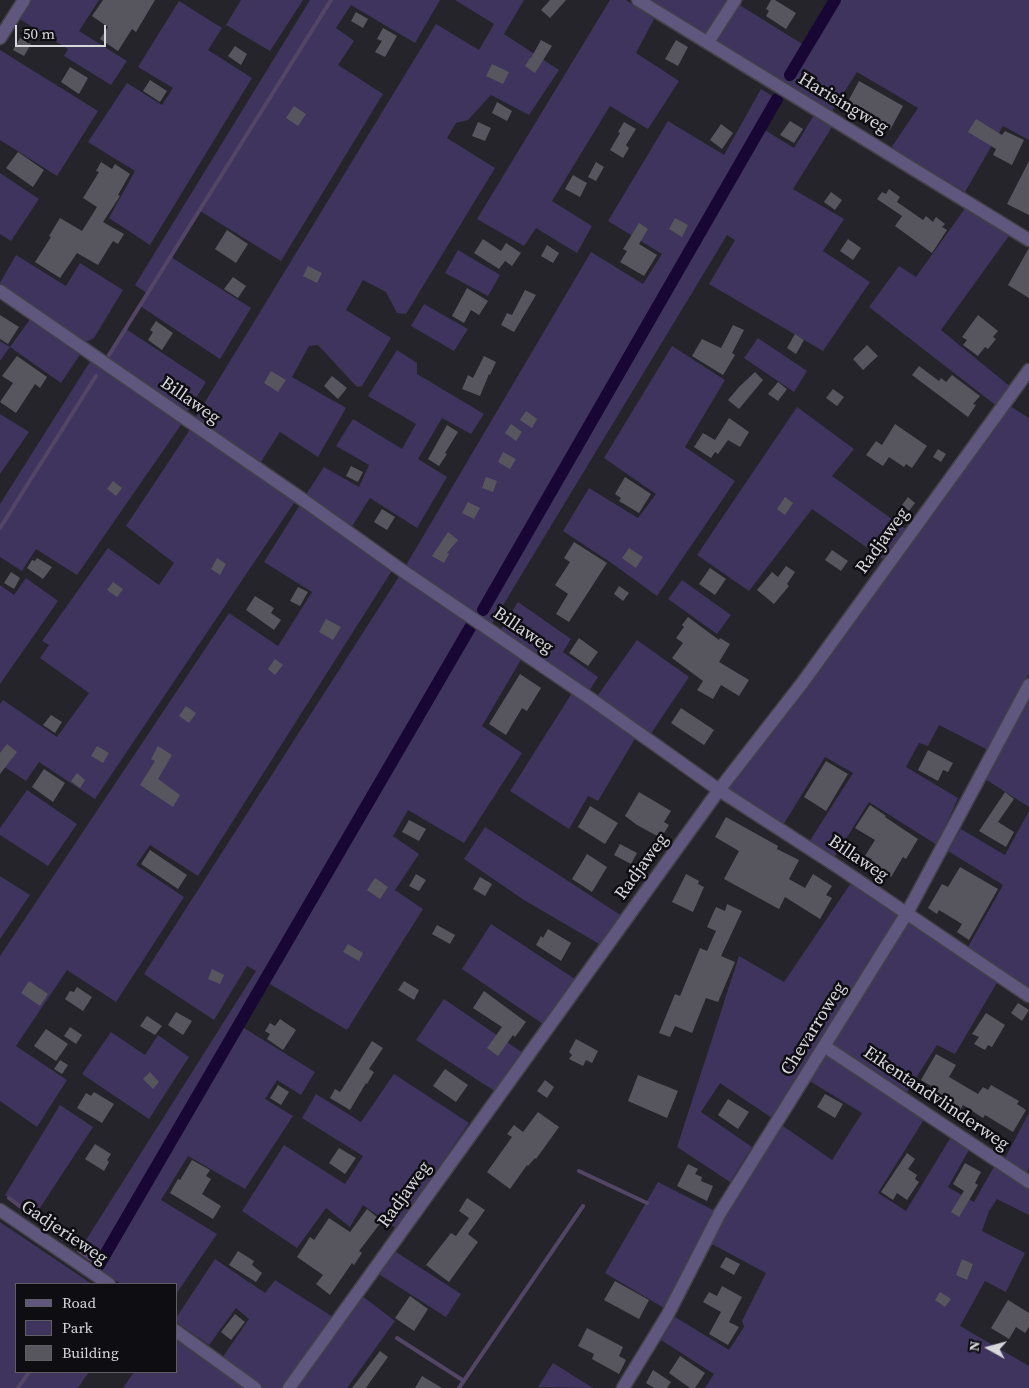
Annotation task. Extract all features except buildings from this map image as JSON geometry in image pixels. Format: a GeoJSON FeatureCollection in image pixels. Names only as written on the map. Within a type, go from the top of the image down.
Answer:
{"type":"FeatureCollection","features":[{"type":"Feature","properties":{"kind":"street"},"geometry":{"type":"LineString","coordinates":[[0,38],[24,0]]}},
{"type":"Feature","properties":{"kind":"street","name":"Harisingweg"},"geometry":{"type":"LineString","coordinates":[[638,0],[1029,240]]}},
{"type":"Feature","properties":{"kind":"street"},"geometry":{"type":"LineString","coordinates":[[708,42],[735,0]]}},
{"type":"Feature","properties":{"kind":"street","name":"Billaweg"},"geometry":{"type":"LineString","coordinates":[[0,291],[284,486],[400,569],[591,699],[719,790],[908,913],[1029,996]]}},
{"type":"Feature","properties":{"kind":"street","name":"Radjaweg"},"geometry":{"type":"LineString","coordinates":[[289,1388],[719,790],[803,682],[1029,370]]}},
{"type":"Feature","properties":{"kind":"street","name":"Chevarroweg"},"geometry":{"type":"LineString","coordinates":[[623,1388],[667,1316],[720,1213],[908,913],[1029,685]]}},
{"type":"Feature","properties":{"kind":"street","name":"Eikentandvlinderweg"},"geometry":{"type":"LineString","coordinates":[[824,1046],[1029,1182]]}},
{"type":"Feature","properties":{"kind":"street","name":"Gadjerieweg"},"geometry":{"type":"LineString","coordinates":[[0,1210],[108,1283]]}},
{"type":"Feature","properties":{"kind":"street"},"geometry":{"type":"LineString","coordinates":[[178,1332],[255,1388]]}},
{"type":"Feature","properties":{"kind":"green space"},"geometry":{"type":"Polygon","coordinates":[[[30,0],[99,0],[79,31],[127,61],[111,85],[64,56],[68,49],[18,18],[30,0]]]}},
{"type":"Feature","properties":{"kind":"green space"},"geometry":{"type":"Polygon","coordinates":[[[241,0],[303,0],[270,51],[226,25],[241,0]]]}},
{"type":"Feature","properties":{"kind":"green space"},"geometry":{"type":"Polygon","coordinates":[[[310,0],[440,0],[415,43],[351,5],[336,28],[354,41],[338,65],[383,94],[281,261],[200,211],[171,257],[251,308],[220,359],[140,306],[148,294],[135,285],[310,0]]]}},
{"type":"Feature","properties":{"kind":"green space"},"geometry":{"type":"Polygon","coordinates":[[[455,0],[524,0],[504,34],[559,70],[529,115],[491,95],[468,120],[456,123],[447,138],[495,168],[406,314],[397,313],[386,292],[363,280],[346,310],[391,338],[362,386],[357,387],[318,345],[309,346],[292,377],[346,408],[318,457],[280,432],[259,465],[194,420],[436,24],[479,50],[494,24],[455,0]]]}},
{"type":"Feature","properties":{"kind":"green space"},"geometry":{"type":"Polygon","coordinates":[[[610,0],[626,0],[654,19],[636,53],[679,81],[648,129],[610,106],[552,201],[592,226],[577,253],[536,228],[524,246],[477,219],[610,0]]]}},
{"type":"Feature","properties":{"kind":"green space"},"geometry":{"type":"Polygon","coordinates":[[[648,0],[730,0],[707,37],[648,0]]]}},
{"type":"Feature","properties":{"kind":"green space"},"geometry":{"type":"Polygon","coordinates":[[[835,0],[1029,0],[1029,140],[1003,126],[965,192],[891,148],[918,108],[857,72],[832,111],[714,41],[738,4],[807,47],[835,0]]]}},
{"type":"Feature","properties":{"kind":"green space"},"geometry":{"type":"Polygon","coordinates":[[[179,1],[222,28],[208,50],[252,78],[150,245],[109,218],[135,171],[88,142],[127,83],[162,105],[173,88],[138,67],[179,1]]]}},
{"type":"Feature","properties":{"kind":"green space"},"geometry":{"type":"Polygon","coordinates":[[[0,50],[98,111],[57,176],[0,140],[0,50]]]}},
{"type":"Feature","properties":{"kind":"green space"},"geometry":{"type":"Polygon","coordinates":[[[761,89],[777,99],[760,127],[794,148],[814,115],[832,127],[793,189],[844,219],[823,251],[870,282],[823,351],[709,284],[735,240],[727,235],[491,625],[405,567],[591,252],[643,284],[662,254],[608,221],[668,121],[724,155],[761,89]]]}},
{"type":"Feature","properties":{"kind":"green space"},"geometry":{"type":"Polygon","coordinates":[[[0,173],[39,199],[11,241],[0,234],[0,173]]]}},
{"type":"Feature","properties":{"kind":"green space"},"geometry":{"type":"Polygon","coordinates":[[[966,207],[1011,233],[941,330],[1012,388],[998,407],[869,307],[899,266],[916,277],[966,207]]]}},
{"type":"Feature","properties":{"kind":"green space"},"geometry":{"type":"Polygon","coordinates":[[[458,250],[500,275],[488,296],[445,273],[458,250]]]}},
{"type":"Feature","properties":{"kind":"green space"},"geometry":{"type":"Polygon","coordinates":[[[16,255],[66,286],[80,263],[123,290],[94,338],[81,342],[0,286],[16,255]]]}},
{"type":"Feature","properties":{"kind":"green space"},"geometry":{"type":"Polygon","coordinates":[[[424,304],[468,329],[454,351],[411,326],[424,304]]]}},
{"type":"Feature","properties":{"kind":"green space"},"geometry":{"type":"Polygon","coordinates":[[[31,318],[81,353],[61,383],[10,347],[31,318]]]}},
{"type":"Feature","properties":{"kind":"green space"},"geometry":{"type":"Polygon","coordinates":[[[126,329],[206,382],[186,414],[107,360],[126,329]]]}},
{"type":"Feature","properties":{"kind":"green space"},"geometry":{"type":"Polygon","coordinates":[[[758,338],[807,371],[794,392],[744,358],[758,338]]]}},
{"type":"Feature","properties":{"kind":"green space"},"geometry":{"type":"Polygon","coordinates":[[[0,341],[10,347],[0,361],[0,341]]]}},
{"type":"Feature","properties":{"kind":"green space"},"geometry":{"type":"Polygon","coordinates":[[[672,346],[725,380],[685,447],[735,481],[657,596],[563,531],[589,488],[638,518],[656,494],[604,458],[672,346]]]}},
{"type":"Feature","properties":{"kind":"green space"},"geometry":{"type":"Polygon","coordinates":[[[397,350],[417,363],[417,374],[484,414],[471,434],[442,418],[418,459],[447,477],[417,528],[370,498],[351,528],[305,496],[324,467],[359,487],[369,465],[336,446],[353,419],[402,449],[416,424],[368,396],[397,350]]]}},
{"type":"Feature","properties":{"kind":"green space"},"geometry":{"type":"Polygon","coordinates":[[[91,360],[183,422],[77,575],[36,549],[22,571],[0,557],[0,504],[91,360]]]}},
{"type":"Feature","properties":{"kind":"green space"},"geometry":{"type":"Polygon","coordinates":[[[1010,406],[1029,418],[1029,674],[988,750],[939,725],[928,746],[919,743],[906,767],[958,798],[937,845],[869,802],[834,858],[809,842],[853,773],[825,757],[783,825],[726,788],[1010,406]]]}},
{"type":"Feature","properties":{"kind":"green space"},"geometry":{"type":"Polygon","coordinates":[[[797,407],[854,449],[832,476],[907,530],[886,561],[812,509],[749,591],[697,555],[797,407]]]}},
{"type":"Feature","properties":{"kind":"green space"},"geometry":{"type":"Polygon","coordinates":[[[0,414],[29,432],[0,474],[0,414]]]}},
{"type":"Feature","properties":{"kind":"green space"},"geometry":{"type":"Polygon","coordinates":[[[191,428],[296,500],[95,799],[39,762],[26,781],[0,764],[0,704],[3,700],[57,737],[89,693],[40,658],[49,645],[42,641],[108,548],[159,585],[174,563],[126,526],[191,428]]]}},
{"type":"Feature","properties":{"kind":"green space"},"geometry":{"type":"Polygon","coordinates":[[[301,503],[393,569],[198,876],[150,845],[136,865],[184,897],[116,1002],[67,970],[16,1046],[67,1080],[37,1127],[0,1101],[0,956],[229,613],[278,646],[312,592],[264,562],[301,503]]]}},
{"type":"Feature","properties":{"kind":"green space"},"geometry":{"type":"Polygon","coordinates":[[[400,575],[522,658],[482,726],[522,753],[464,843],[408,810],[393,836],[419,854],[395,890],[423,909],[347,1030],[265,981],[239,1025],[315,1072],[301,1095],[277,1080],[265,1099],[293,1116],[245,1189],[188,1156],[161,1200],[217,1234],[178,1291],[178,1283],[120,1283],[97,1268],[99,1265],[79,1251],[256,971],[247,966],[214,1020],[144,974],[400,575]]]}},
{"type":"Feature","properties":{"kind":"green space"},"geometry":{"type":"Polygon","coordinates":[[[26,578],[58,601],[0,684],[0,585],[14,595],[26,578]]]}},
{"type":"Feature","properties":{"kind":"green space"},"geometry":{"type":"Polygon","coordinates":[[[682,580],[731,615],[717,634],[668,599],[682,580]]]}},
{"type":"Feature","properties":{"kind":"green space"},"geometry":{"type":"Polygon","coordinates":[[[518,602],[571,639],[563,652],[598,677],[589,691],[500,631],[518,602]]]}},
{"type":"Feature","properties":{"kind":"green space"},"geometry":{"type":"Polygon","coordinates":[[[637,640],[689,677],[650,735],[596,698],[637,640]]]}},
{"type":"Feature","properties":{"kind":"green space"},"geometry":{"type":"Polygon","coordinates":[[[572,693],[636,737],[598,801],[588,796],[569,829],[510,791],[572,693]]]}},
{"type":"Feature","properties":{"kind":"green space"},"geometry":{"type":"Polygon","coordinates":[[[1029,697],[1029,807],[985,779],[1029,697]]]}},
{"type":"Feature","properties":{"kind":"green space"},"geometry":{"type":"Polygon","coordinates":[[[27,790],[77,824],[48,866],[0,835],[0,828],[27,790]]]}},
{"type":"Feature","properties":{"kind":"green space"},"geometry":{"type":"Polygon","coordinates":[[[1029,811],[1029,989],[968,947],[1003,885],[948,851],[961,829],[1005,855],[1029,811]]]}},
{"type":"Feature","properties":{"kind":"green space"},"geometry":{"type":"Polygon","coordinates":[[[485,827],[622,916],[601,945],[524,900],[464,859],[485,827]]]}},
{"type":"Feature","properties":{"kind":"green space"},"geometry":{"type":"Polygon","coordinates":[[[0,876],[30,895],[0,939],[0,876]]]}},
{"type":"Feature","properties":{"kind":"green space"},"geometry":{"type":"Polygon","coordinates":[[[851,883],[899,915],[772,1118],[720,1083],[701,1112],[752,1147],[730,1182],[677,1147],[739,956],[784,982],[851,883]]]}},
{"type":"Feature","properties":{"kind":"green space"},"geometry":{"type":"Polygon","coordinates":[[[909,919],[998,981],[955,1054],[937,1045],[907,1092],[831,1044],[909,919]]]}},
{"type":"Feature","properties":{"kind":"green space"},"geometry":{"type":"Polygon","coordinates":[[[491,924],[575,979],[543,1024],[462,969],[491,924]]]}},
{"type":"Feature","properties":{"kind":"green space"},"geometry":{"type":"Polygon","coordinates":[[[444,999],[523,1053],[496,1092],[416,1040],[444,999]]]}},
{"type":"Feature","properties":{"kind":"green space"},"geometry":{"type":"Polygon","coordinates":[[[111,1032],[145,1055],[158,1035],[189,1057],[149,1119],[82,1074],[111,1032]]]}},
{"type":"Feature","properties":{"kind":"green space"},"geometry":{"type":"Polygon","coordinates":[[[825,1051],[925,1118],[878,1193],[906,1211],[951,1137],[970,1148],[948,1187],[974,1202],[995,1165],[1029,1186],[1029,1215],[997,1199],[989,1211],[982,1231],[1025,1253],[1006,1292],[985,1281],[960,1326],[1029,1366],[1029,1388],[705,1388],[714,1374],[661,1340],[675,1317],[729,1350],[744,1327],[742,1321],[766,1273],[710,1243],[725,1214],[780,1124],[832,1160],[862,1113],[808,1080],[825,1051]]]}},
{"type":"Feature","properties":{"kind":"green space"},"geometry":{"type":"Polygon","coordinates":[[[394,1074],[469,1123],[397,1229],[363,1205],[350,1227],[326,1208],[297,1248],[242,1211],[284,1145],[345,1184],[363,1156],[302,1118],[316,1094],[361,1122],[394,1074]]]}},
{"type":"Feature","properties":{"kind":"green space"},"geometry":{"type":"Polygon","coordinates":[[[60,1105],[93,1127],[34,1217],[5,1195],[60,1105]]]}},
{"type":"Feature","properties":{"kind":"green space"},"geometry":{"type":"Polygon","coordinates":[[[1029,1113],[1029,1168],[1027,1172],[1005,1158],[1029,1113]]]}},
{"type":"Feature","properties":{"kind":"green space"},"geometry":{"type":"Polygon","coordinates":[[[658,1182],[715,1211],[664,1308],[605,1273],[658,1182]]]}},
{"type":"Feature","properties":{"kind":"green space"},"geometry":{"type":"Polygon","coordinates":[[[0,1222],[91,1283],[15,1283],[15,1373],[88,1373],[78,1388],[0,1388],[0,1222]]]}},
{"type":"Feature","properties":{"kind":"green space"},"geometry":{"type":"Polygon","coordinates":[[[393,1250],[461,1294],[446,1317],[377,1273],[393,1250]]]}},
{"type":"Feature","properties":{"kind":"green space"},"geometry":{"type":"Polygon","coordinates":[[[215,1259],[265,1293],[275,1280],[333,1317],[283,1388],[262,1388],[222,1358],[249,1319],[236,1308],[209,1345],[178,1323],[178,1315],[215,1259]]]}},
{"type":"Feature","properties":{"kind":"green space"},"geometry":{"type":"Polygon","coordinates":[[[361,1295],[395,1321],[347,1388],[294,1388],[361,1295]]]}},
{"type":"Feature","properties":{"kind":"green space"},"geometry":{"type":"Polygon","coordinates":[[[178,1341],[246,1388],[123,1388],[133,1373],[178,1373],[178,1341]]]}},
{"type":"Feature","properties":{"kind":"green space"},"geometry":{"type":"Polygon","coordinates":[[[553,1363],[593,1388],[538,1387],[553,1363]]]}},
{"type":"Feature","properties":{"kind":"waterway"},"geometry":{"type":"LineString","coordinates":[[109,355],[331,0]]}},
{"type":"Feature","properties":{"kind":"waterway"},"geometry":{"type":"LineString","coordinates":[[790,75],[835,0]]}},
{"type":"Feature","properties":{"kind":"waterway"},"geometry":{"type":"LineString","coordinates":[[483,610],[777,99]]}},
{"type":"Feature","properties":{"kind":"waterway"},"geometry":{"type":"LineString","coordinates":[[0,528],[96,376]]}},
{"type":"Feature","properties":{"kind":"waterway"},"geometry":{"type":"LineString","coordinates":[[99,1265],[471,626]]}},
{"type":"Feature","properties":{"kind":"waterway"},"geometry":{"type":"LineString","coordinates":[[579,1171],[647,1203]]}},
{"type":"Feature","properties":{"kind":"waterway"},"geometry":{"type":"LineString","coordinates":[[9,1198],[63,1239]]}},
{"type":"Feature","properties":{"kind":"waterway"},"geometry":{"type":"LineString","coordinates":[[459,1388],[583,1206]]}},
{"type":"Feature","properties":{"kind":"waterway"},"geometry":{"type":"LineString","coordinates":[[79,1251],[99,1265]]}},
{"type":"Feature","properties":{"kind":"waterway"},"geometry":{"type":"LineString","coordinates":[[397,1338],[464,1381]]}},
{"type":"Feature","properties":{"kind":"waterway"},"geometry":{"type":"LineString","coordinates":[[18,1388],[28,1373]]}}]}
